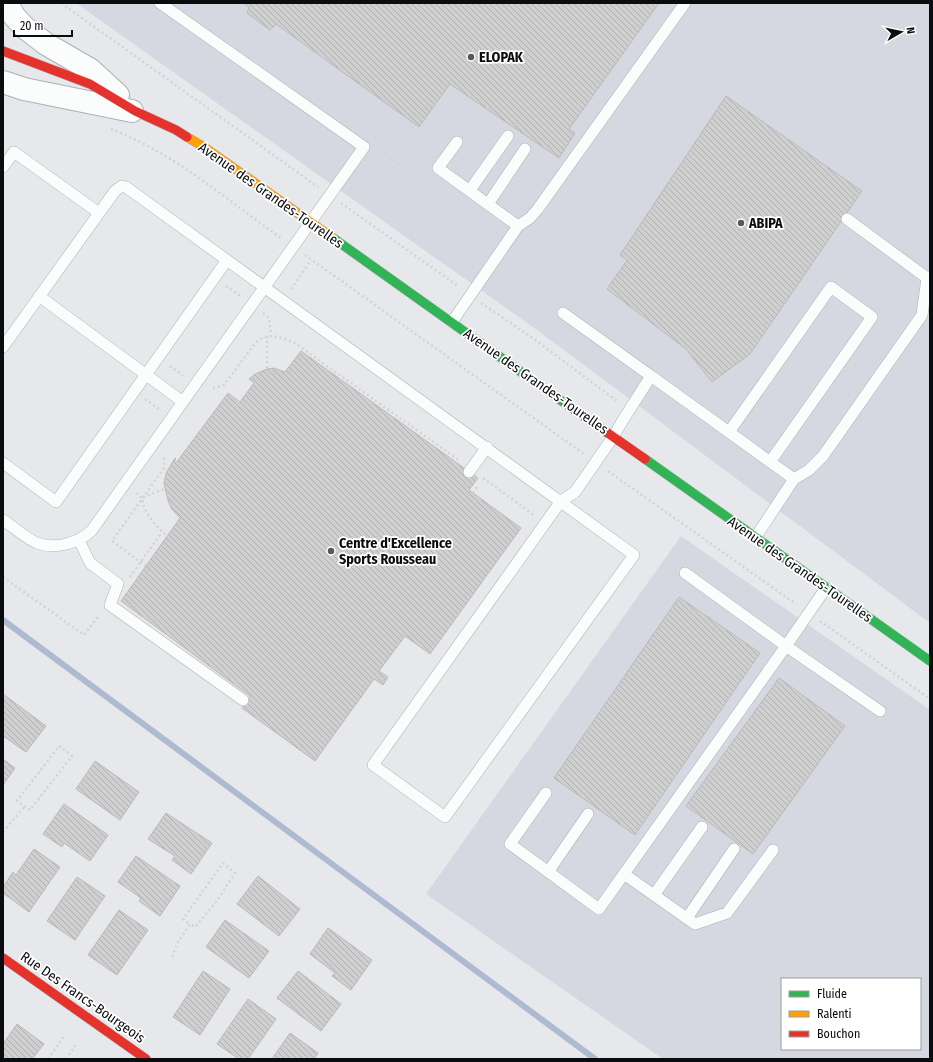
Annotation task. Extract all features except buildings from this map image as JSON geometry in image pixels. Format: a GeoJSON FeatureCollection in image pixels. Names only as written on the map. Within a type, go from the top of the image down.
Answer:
{"type":"FeatureCollection","features":[{"type":"Feature","properties":{"kind":"street","name":"Avenue des Grandes-Tourelles"},"geometry":{"type":"LineString","coordinates":[[7,3],[14,16],[24,27],[46,44],[91,70],[135,111]]}},
{"type":"Feature","properties":{"kind":"street","name":"Avenue des Grandes-Tourelles"},"geometry":{"type":"LineString","coordinates":[[3,51],[90,84],[135,111],[188,137],[930,661]]}},
{"type":"Feature","properties":{"kind":"street","name":"Avenue des Grandes-Tourelles"},"geometry":{"type":"LineString","coordinates":[[3,82],[24,89],[135,111]]}},
{"type":"Feature","properties":{"kind":"street","name":"Rue Des Francs-Bourgeois"},"geometry":{"type":"LineString","coordinates":[[3,958],[146,1059]]}},
{"type":"Feature","properties":{"kind":"lane"},"geometry":{"type":"LineString","coordinates":[[3,520],[38,543],[52,545],[63,544],[79,540],[87,535],[97,524],[364,147],[160,3]]}},
{"type":"Feature","properties":{"kind":"lane"},"geometry":{"type":"LineString","coordinates":[[452,322],[518,226],[530,218],[537,210],[685,3]]}},
{"type":"Feature","properties":{"kind":"lane"},"geometry":{"type":"LineString","coordinates":[[470,190],[508,136]]}},
{"type":"Feature","properties":{"kind":"lane"},"geometry":{"type":"LineString","coordinates":[[457,142],[438,168],[518,226]]}},
{"type":"Feature","properties":{"kind":"lane"},"geometry":{"type":"LineString","coordinates":[[488,204],[525,149]]}},
{"type":"Feature","properties":{"kind":"lane"},"geometry":{"type":"LineString","coordinates":[[3,167],[14,152],[99,213]]}},
{"type":"Feature","properties":{"kind":"lane"},"geometry":{"type":"LineString","coordinates":[[3,347],[38,296],[99,213],[119,188],[122,186],[126,187],[487,447],[561,501],[634,555],[445,817],[373,765],[561,501],[575,492],[613,437],[651,376]]}},
{"type":"Feature","properties":{"kind":"lane"},"geometry":{"type":"LineString","coordinates":[[755,538],[794,479],[809,470],[823,456],[922,315],[929,276],[847,220]]}},
{"type":"Feature","properties":{"kind":"lane"},"geometry":{"type":"LineString","coordinates":[[3,463],[56,502],[227,260]]}},
{"type":"Feature","properties":{"kind":"lane"},"geometry":{"type":"LineString","coordinates":[[729,432],[831,287],[872,317],[770,462]]}},
{"type":"Feature","properties":{"kind":"lane"},"geometry":{"type":"LineString","coordinates":[[38,296],[183,402]]}},
{"type":"Feature","properties":{"kind":"lane"},"geometry":{"type":"LineString","coordinates":[[563,313],[794,479]]}},
{"type":"Feature","properties":{"kind":"lane"},"geometry":{"type":"LineString","coordinates":[[474,473],[487,447]]}},
{"type":"Feature","properties":{"kind":"lane"},"geometry":{"type":"LineString","coordinates":[[79,540],[90,563],[118,584],[110,605],[243,700]]}},
{"type":"Feature","properties":{"kind":"lane"},"geometry":{"type":"LineString","coordinates":[[685,573],[786,646],[880,711]]}},
{"type":"Feature","properties":{"kind":"lane"},"geometry":{"type":"LineString","coordinates":[[546,793],[510,844],[599,909],[826,588]]}},
{"type":"Feature","properties":{"kind":"lane"},"geometry":{"type":"LineString","coordinates":[[548,872],[588,814]]}},
{"type":"Feature","properties":{"kind":"lane"},"geometry":{"type":"LineString","coordinates":[[654,895],[702,827]]}},
{"type":"Feature","properties":{"kind":"lane"},"geometry":{"type":"LineString","coordinates":[[686,918],[734,849]]}},
{"type":"Feature","properties":{"kind":"lane"},"geometry":{"type":"LineString","coordinates":[[624,874],[695,924],[727,913],[773,850]]}},
{"type":"Feature","properties":{"kind":"path"},"geometry":{"type":"LineString","coordinates":[[61,3],[322,190]]}},
{"type":"Feature","properties":{"kind":"path","name":"Avenue des Grandes-Tourelles"},"geometry":{"type":"LineString","coordinates":[[105,127],[135,140],[166,157],[191,173],[280,238]]}},
{"type":"Feature","properties":{"kind":"path"},"geometry":{"type":"LineString","coordinates":[[376,148],[411,174],[438,168]]}},
{"type":"Feature","properties":{"kind":"path"},"geometry":{"type":"LineString","coordinates":[[339,202],[459,287]]}},
{"type":"Feature","properties":{"kind":"path"},"geometry":{"type":"LineString","coordinates":[[307,257],[582,452]]}},
{"type":"Feature","properties":{"kind":"path"},"geometry":{"type":"LineString","coordinates":[[291,290],[311,260]]}},
{"type":"Feature","properties":{"kind":"path"},"geometry":{"type":"LineString","coordinates":[[224,284],[242,297]]}},
{"type":"Feature","properties":{"kind":"path"},"geometry":{"type":"LineString","coordinates":[[481,303],[534,339],[629,410]]}},
{"type":"Feature","properties":{"kind":"path"},"geometry":{"type":"LineString","coordinates":[[263,313],[269,318],[271,336]]}},
{"type":"Feature","properties":{"kind":"path"},"geometry":{"type":"LineString","coordinates":[[267,336],[267,369]]}},
{"type":"Feature","properties":{"kind":"path"},"geometry":{"type":"LineString","coordinates":[[211,391],[213,387],[224,385],[256,342],[267,336],[283,338],[295,343],[462,463]]}},
{"type":"Feature","properties":{"kind":"path"},"geometry":{"type":"LineString","coordinates":[[167,363],[184,377]]}},
{"type":"Feature","properties":{"kind":"path"},"geometry":{"type":"LineString","coordinates":[[142,398],[160,409]]}},
{"type":"Feature","properties":{"kind":"path"},"geometry":{"type":"LineString","coordinates":[[146,566],[112,541],[164,468],[164,455],[168,450]]}},
{"type":"Feature","properties":{"kind":"path"},"geometry":{"type":"LineString","coordinates":[[609,471],[798,606]]}},
{"type":"Feature","properties":{"kind":"path"},"geometry":{"type":"LineString","coordinates":[[474,473],[534,516]]}},
{"type":"Feature","properties":{"kind":"path"},"geometry":{"type":"LineString","coordinates":[[142,498],[165,489]]}},
{"type":"Feature","properties":{"kind":"path"},"geometry":{"type":"LineString","coordinates":[[142,498],[146,511],[156,526],[167,536]]}},
{"type":"Feature","properties":{"kind":"path"},"geometry":{"type":"LineString","coordinates":[[141,562],[162,532]]}},
{"type":"Feature","properties":{"kind":"path"},"geometry":{"type":"LineString","coordinates":[[3,577],[84,635],[103,610]]}},
{"type":"Feature","properties":{"kind":"path"},"geometry":{"type":"LineString","coordinates":[[821,622],[930,699]]}},
{"type":"Feature","properties":{"kind":"path"},"geometry":{"type":"LineString","coordinates":[[59,746],[72,756],[30,810],[25,806],[17,801],[59,746]]}},
{"type":"Feature","properties":{"kind":"path"},"geometry":{"type":"LineString","coordinates":[[3,832],[25,806]]}},
{"type":"Feature","properties":{"kind":"path"},"geometry":{"type":"LineString","coordinates":[[223,863],[235,873],[217,901],[195,927],[190,924],[182,919],[223,863]]}},
{"type":"Feature","properties":{"kind":"path"},"geometry":{"type":"LineString","coordinates":[[172,957],[177,944],[190,924]]}},
{"type":"Feature","properties":{"kind":"path"},"geometry":{"type":"LineString","coordinates":[[48,1059],[65,1034]]}},
{"type":"Feature","properties":{"kind":"path"},"geometry":{"type":"LineString","coordinates":[[66,1059],[77,1043]]}},
{"type":"Feature","properties":{"kind":"shaded area"},"geometry":{"type":"Polygon","coordinates":[[[76,3],[930,3],[930,623],[537,330],[76,3]]]}},
{"type":"Feature","properties":{"kind":"shaded area"},"geometry":{"type":"Polygon","coordinates":[[[681,536],[930,710],[930,1059],[663,1059],[426,894],[681,536]]]}},
{"type":"Feature","properties":{"kind":"waterway"},"geometry":{"type":"LineString","coordinates":[[3,620],[595,1059]]}},
{"type":"Feature","properties":{"kind":"traffic: fast"},"geometry":{"type":"LineString","coordinates":[[333,238],[566,404]]}},
{"type":"Feature","properties":{"kind":"traffic: fast"},"geometry":{"type":"LineString","coordinates":[[645,459],[930,661]]}},
{"type":"Feature","properties":{"kind":"traffic: slow"},"geometry":{"type":"LineString","coordinates":[[187,137],[204,147],[333,238]]}},
{"type":"Feature","properties":{"kind":"traffic: jam"},"geometry":{"type":"LineString","coordinates":[[3,51],[90,84],[135,111],[176,130],[187,137]]}},
{"type":"Feature","properties":{"kind":"traffic: jam"},"geometry":{"type":"LineString","coordinates":[[566,404],[645,459]]}},
{"type":"Feature","properties":{"kind":"traffic: jam"},"geometry":{"type":"LineString","coordinates":[[3,958],[146,1059]]}},
{"type":"Feature","properties":{"kind":"place","name":"ELOPAK"},"geometry":{"type":"Point","coordinates":[471,57]}},
{"type":"Feature","properties":{"kind":"place","name":"ABIPA"},"geometry":{"type":"Point","coordinates":[741,223]}},
{"type":"Feature","properties":{"kind":"place","name":"Centre d'Excellence Sports Rousseau"},"geometry":{"type":"Point","coordinates":[331,551]}}]}
